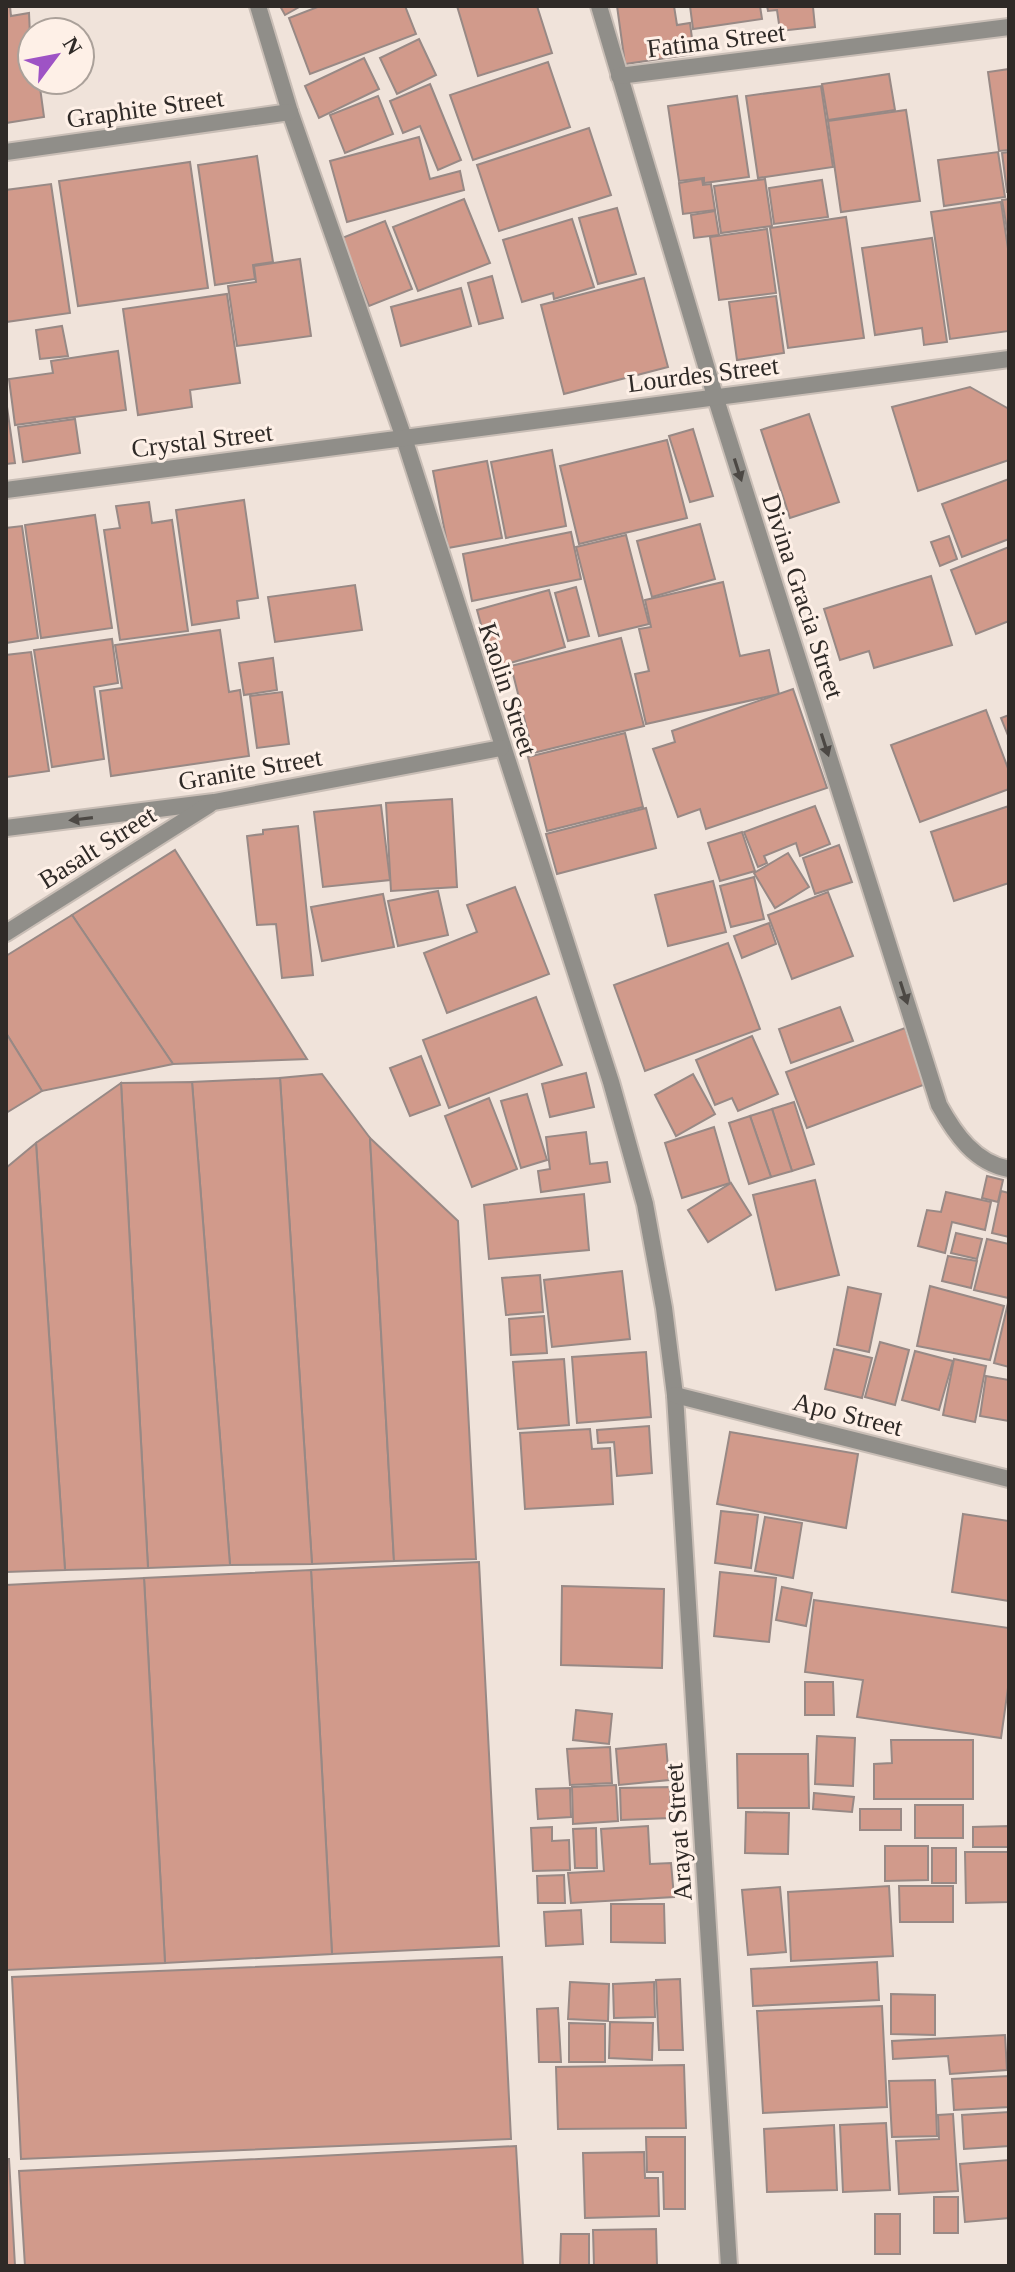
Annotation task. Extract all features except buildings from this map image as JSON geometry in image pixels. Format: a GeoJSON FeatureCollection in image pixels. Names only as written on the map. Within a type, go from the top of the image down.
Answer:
{"type":"FeatureCollection","features":[{"type":"Feature","properties":{"kind":"street","name":"Kaolin Street"},"geometry":{"type":"LineString","coordinates":[[258,6],[290,112],[404,438],[501,748],[611,1082],[645,1204],[664,1308],[675,1395]]}},
{"type":"Feature","properties":{"kind":"street","name":"Divina Gracia Street"},"geometry":{"type":"LineString","coordinates":[[599,6],[715,396],[939,1105],[964,1144],[997,1166],[1009,1169]]}},
{"type":"Feature","properties":{"kind":"street","name":"Fatima Street"},"geometry":{"type":"LineString","coordinates":[[619,76],[1009,27]]}},
{"type":"Feature","properties":{"kind":"street","name":"Graphite Street"},"geometry":{"type":"LineString","coordinates":[[6,152],[290,112]]}},
{"type":"Feature","properties":{"kind":"street","name":"Lourdes Street"},"geometry":{"type":"LineString","coordinates":[[404,438],[1009,359]]}},
{"type":"Feature","properties":{"kind":"street","name":"Crystal Street"},"geometry":{"type":"LineString","coordinates":[[6,490],[404,438]]}},
{"type":"Feature","properties":{"kind":"street","name":"Granite Street"},"geometry":{"type":"LineString","coordinates":[[6,828],[214,802],[501,748]]}},
{"type":"Feature","properties":{"kind":"street","name":"Basalt Street"},"geometry":{"type":"LineString","coordinates":[[6,933],[214,802]]}},
{"type":"Feature","properties":{"kind":"street","name":"Apo Street"},"geometry":{"type":"LineString","coordinates":[[675,1395],[1009,1479]]}},
{"type":"Feature","properties":{"kind":"street","name":"Arayat Street"},"geometry":{"type":"LineString","coordinates":[[675,1395],[729,2266]]}}]}
